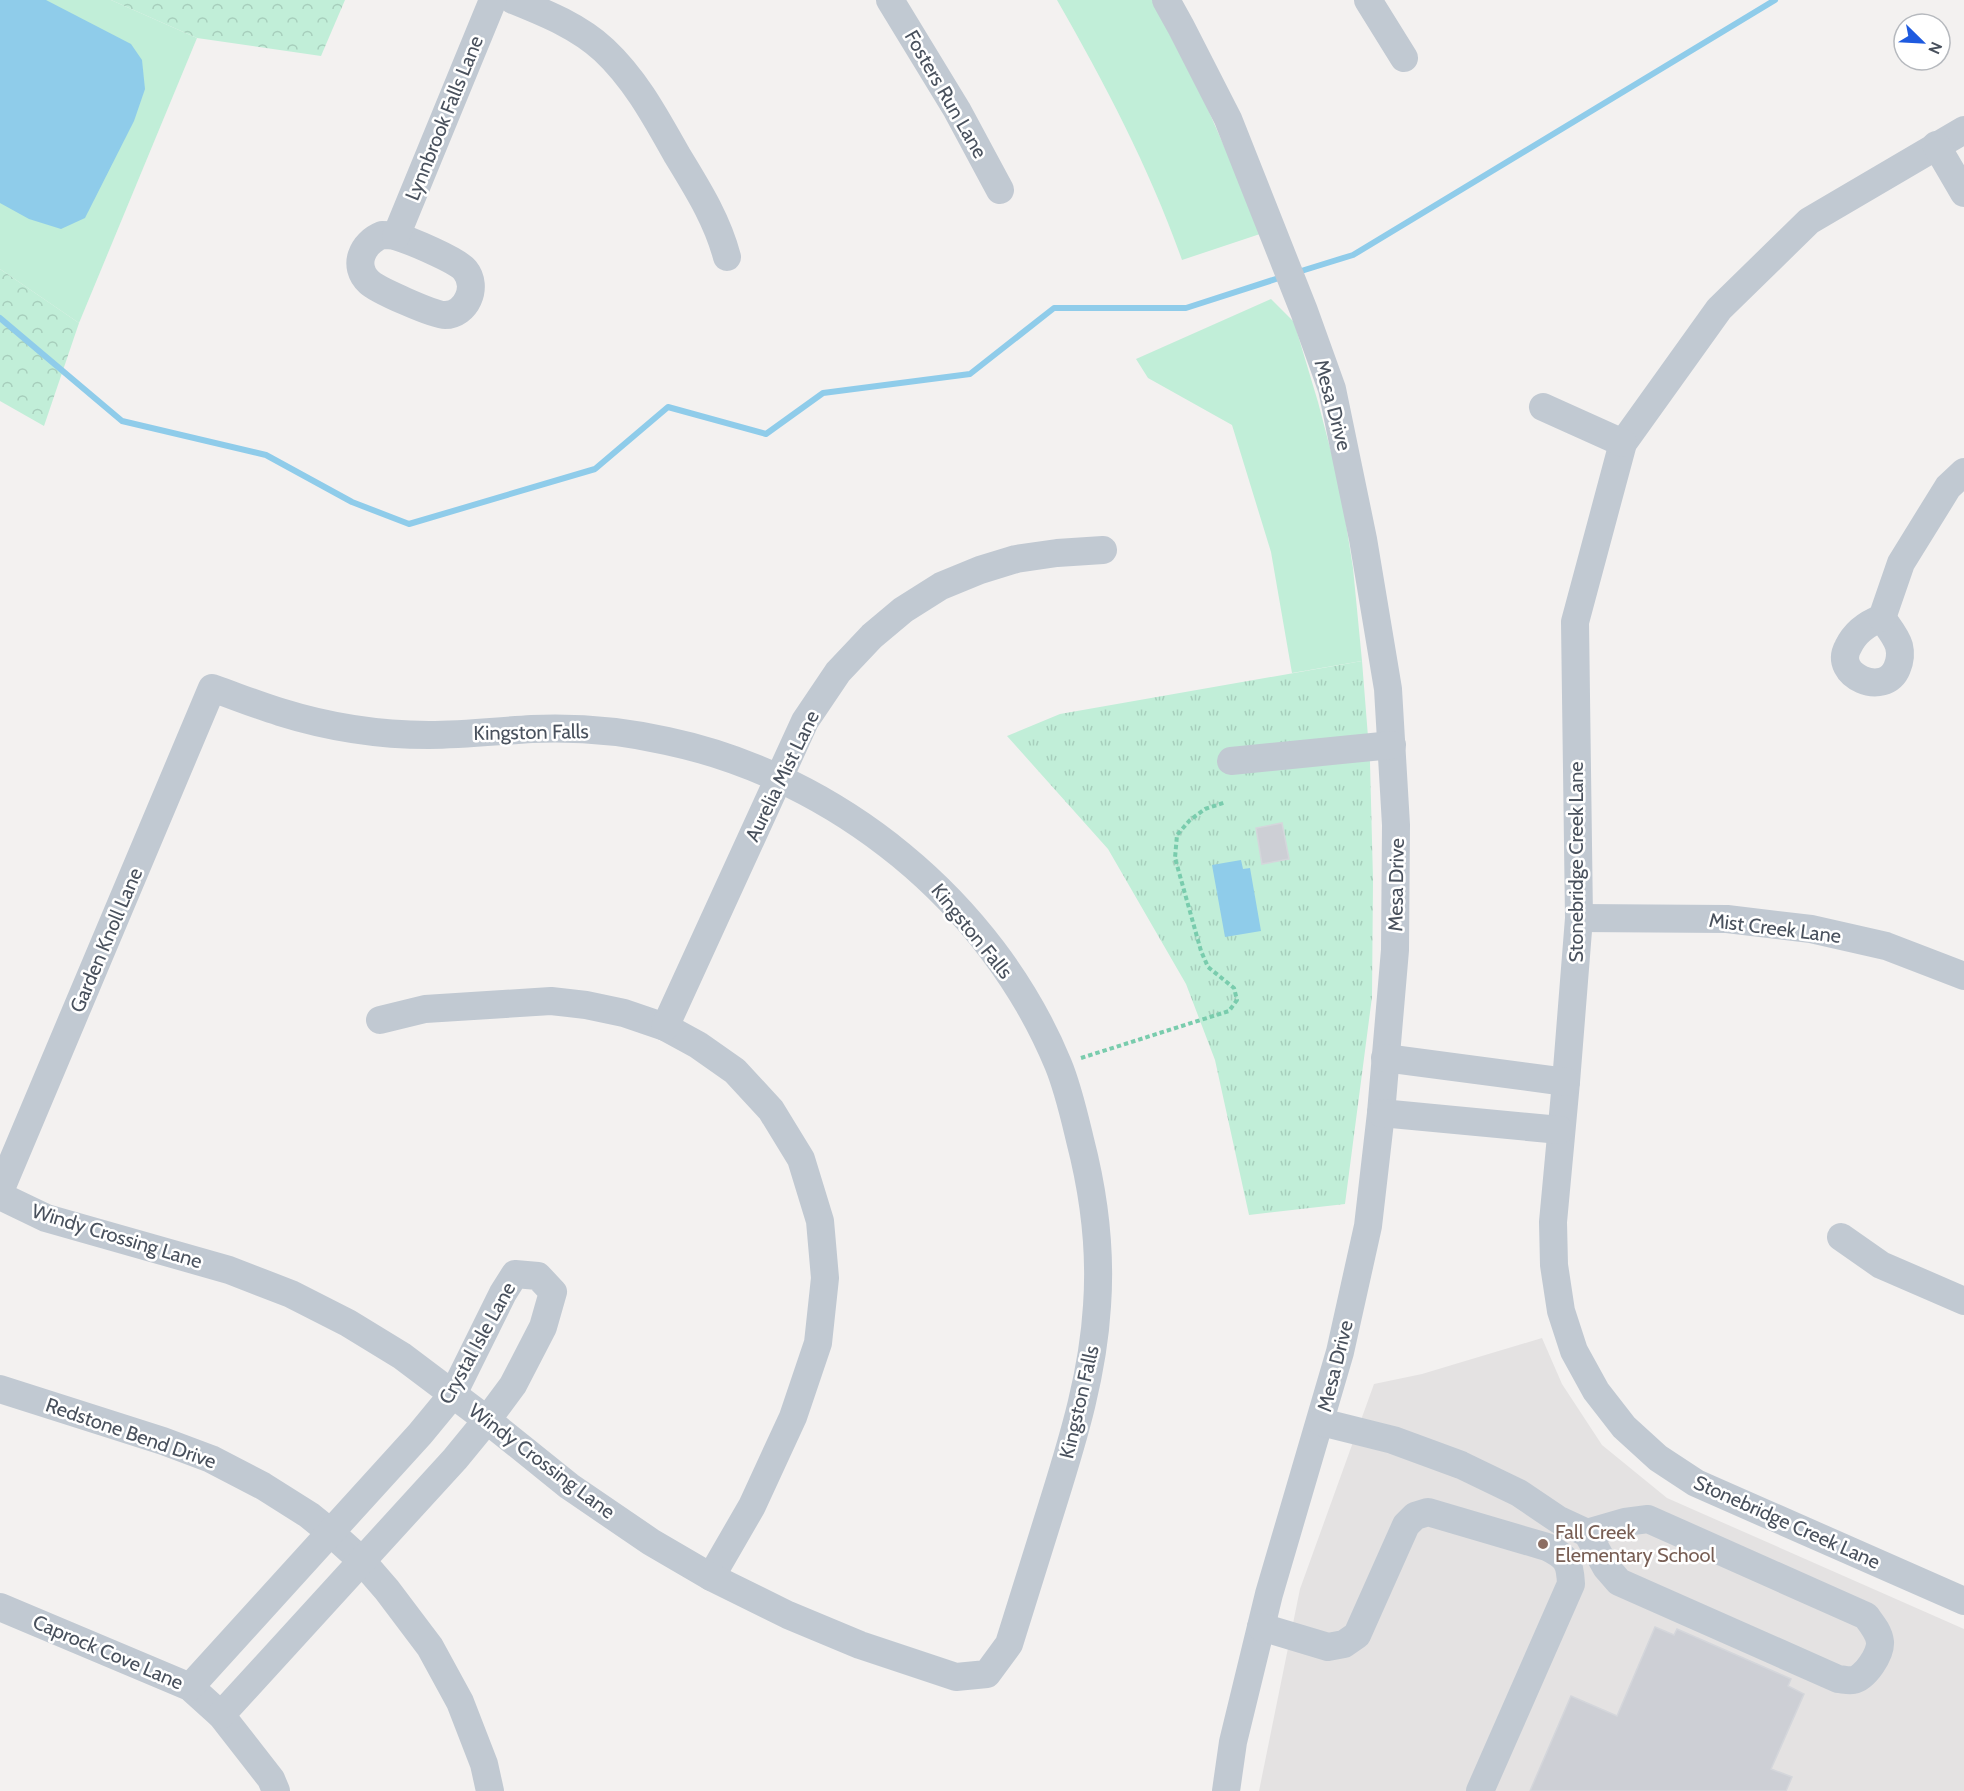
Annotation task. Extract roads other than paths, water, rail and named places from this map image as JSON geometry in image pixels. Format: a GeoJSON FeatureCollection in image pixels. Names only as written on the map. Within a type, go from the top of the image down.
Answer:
{"type":"FeatureCollection","features":[{"type":"Feature","properties":{"kind":"street","name":"Lynnbrook Falls Lane"},"geometry":{"type":"LineString","coordinates":[[396,236],[493,0]]}},
{"type":"Feature","properties":{"kind":"street"},"geometry":{"type":"LineString","coordinates":[[513,0],[555,17],[589,39],[604,50],[635,85],[714,218],[722,236],[727,257]]}},
{"type":"Feature","properties":{"kind":"street","name":"Mesa Drive"},"geometry":{"type":"LineString","coordinates":[[1166,0],[1228,119],[1304,311],[1332,389],[1363,539],[1388,689],[1396,825],[1395,950],[1381,1113],[1368,1226],[1340,1352],[1261,1627],[1233,1742],[1226,1791]]}},
{"type":"Feature","properties":{"kind":"street"},"geometry":{"type":"LineString","coordinates":[[1368,0],[1404,58]]}},
{"type":"Feature","properties":{"kind":"street","name":"Fosters Run Lane"},"geometry":{"type":"LineString","coordinates":[[901,4],[1000,190]]}},
{"type":"Feature","properties":{"kind":"street","name":"Stonebridge Creek Lane"},"geometry":{"type":"LineString","coordinates":[[1964,130],[1809,221],[1719,309],[1623,443],[1575,622],[1579,918],[1553,1222],[1554,1265],[1561,1311],[1574,1351],[1596,1390],[1624,1427],[1658,1458],[1696,1484],[1964,1601]]}},
{"type":"Feature","properties":{"kind":"street"},"geometry":{"type":"LineString","coordinates":[[1936,145],[1964,193]]}},
{"type":"Feature","properties":{"kind":"street"},"geometry":{"type":"LineString","coordinates":[[1543,407],[1623,443]]}},
{"type":"Feature","properties":{"kind":"street"},"geometry":{"type":"LineString","coordinates":[[1882,618],[1901,563],[1948,487],[1964,472]]}},
{"type":"Feature","properties":{"kind":"street","name":"Aurelia Mist Lane"},"geometry":{"type":"LineString","coordinates":[[665,1027],[805,721],[838,672],[872,636],[903,610],[941,586],[1016,558],[1103,550]]}},
{"type":"Feature","properties":{"kind":"street","name":"Kingston Falls"},"geometry":{"type":"LineString","coordinates":[[212,688],[282,713],[352,730],[429,735],[537,729],[598,730],[666,741],[729,757],[829,804],[880,838],[927,877],[960,912],[999,961],[1032,1011],[1058,1065],[1076,1123],[1091,1180],[1098,1244],[1098,1303],[1091,1365],[1076,1429],[1009,1644],[987,1674]]}},
{"type":"Feature","properties":{"kind":"street","name":"Garden Knoll Lane"},"geometry":{"type":"LineString","coordinates":[[0,1191],[212,688]]}},
{"type":"Feature","properties":{"kind":"street"},"geometry":{"type":"LineString","coordinates":[[1231,761],[1392,745]]}},
{"type":"Feature","properties":{"kind":"street","name":"Mist Creek Lane"},"geometry":{"type":"LineString","coordinates":[[1579,918],[1727,919],[1811,928],[1886,946],[1964,976]]}},
{"type":"Feature","properties":{"kind":"street"},"geometry":{"type":"LineString","coordinates":[[380,1020],[425,1009],[551,1001],[624,1013],[665,1027],[698,1045],[735,1071],[771,1110],[801,1160],[820,1221],[825,1278],[818,1343],[793,1417],[752,1506],[711,1577]]}},
{"type":"Feature","properties":{"kind":"street"},"geometry":{"type":"LineString","coordinates":[[1385,1058],[1566,1082]]}},
{"type":"Feature","properties":{"kind":"street"},"geometry":{"type":"LineString","coordinates":[[1381,1113],[1560,1130]]}},
{"type":"Feature","properties":{"kind":"street","name":"Windy Crossing Lane"},"geometry":{"type":"LineString","coordinates":[[0,1196],[46,1218],[229,1270],[291,1294],[348,1323],[402,1356],[569,1486],[651,1542],[711,1577],[788,1615],[860,1645],[956,1677],[987,1674]]}},
{"type":"Feature","properties":{"kind":"street"},"geometry":{"type":"LineString","coordinates":[[1841,1237],[1881,1264],[1964,1301]]}},
{"type":"Feature","properties":{"kind":"street","name":"Crystal Isle Lane"},"geometry":{"type":"LineString","coordinates":[[190,1687],[453,1395],[503,1293],[515,1274],[538,1276],[553,1292],[543,1327],[513,1385],[454,1460],[222,1715]]}},
{"type":"Feature","properties":{"kind":"street","name":"Redstone Bend Drive"},"geometry":{"type":"LineString","coordinates":[[0,1389],[163,1441],[211,1459],[263,1486],[309,1515],[330,1532],[362,1560],[435,1656],[460,1702],[484,1764],[490,1791]]}},
{"type":"Feature","properties":{"kind":"street"},"geometry":{"type":"LineString","coordinates":[[1321,1422],[1393,1440],[1461,1465],[1519,1493],[1559,1520],[1587,1533],[1606,1567],[1619,1582],[1838,1679],[1853,1680],[1866,1673],[1875,1657],[1880,1642],[1875,1628],[1866,1616],[1648,1519],[1625,1522],[1587,1533]]}},
{"type":"Feature","properties":{"kind":"street"},"geometry":{"type":"LineString","coordinates":[[1261,1627],[1328,1647],[1344,1644],[1357,1635],[1406,1525],[1415,1516],[1428,1512],[1547,1547],[1563,1555],[1570,1568],[1571,1584],[1480,1791]]}},
{"type":"Feature","properties":{"kind":"street","name":"Caprock Cove Lane"},"geometry":{"type":"LineString","coordinates":[[0,1606],[190,1687],[222,1715],[271,1779],[276,1791]]}},
{"type":"Feature","properties":{"kind":"water"},"geometry":{"type":"Polygon","coordinates":[[[0,0],[46,0],[131,44],[142,60],[145,89],[134,121],[85,218],[61,229],[29,219],[0,203],[0,0]]]}},
{"type":"Feature","properties":{"kind":"water"},"geometry":{"type":"Polygon","coordinates":[[[1241,860],[1243,869],[1250,868],[1261,931],[1225,937],[1212,865],[1241,860]]]}},
{"type":"Feature","properties":{"kind":"waterway"},"geometry":{"type":"LineString","coordinates":[[1298,272],[1353,255],[1775,0]]}},
{"type":"Feature","properties":{"kind":"waterway"},"geometry":{"type":"LineString","coordinates":[[0,318],[122,421],[266,455],[352,502],[409,524],[595,469],[668,407],[766,434],[823,393],[970,374],[1054,308],[1186,308],[1282,277]]}},
{"type":"Feature","properties":{"kind":"place","name":"Fall Creek Elementary School"},"geometry":{"type":"Point","coordinates":[1543,1544]}}]}
